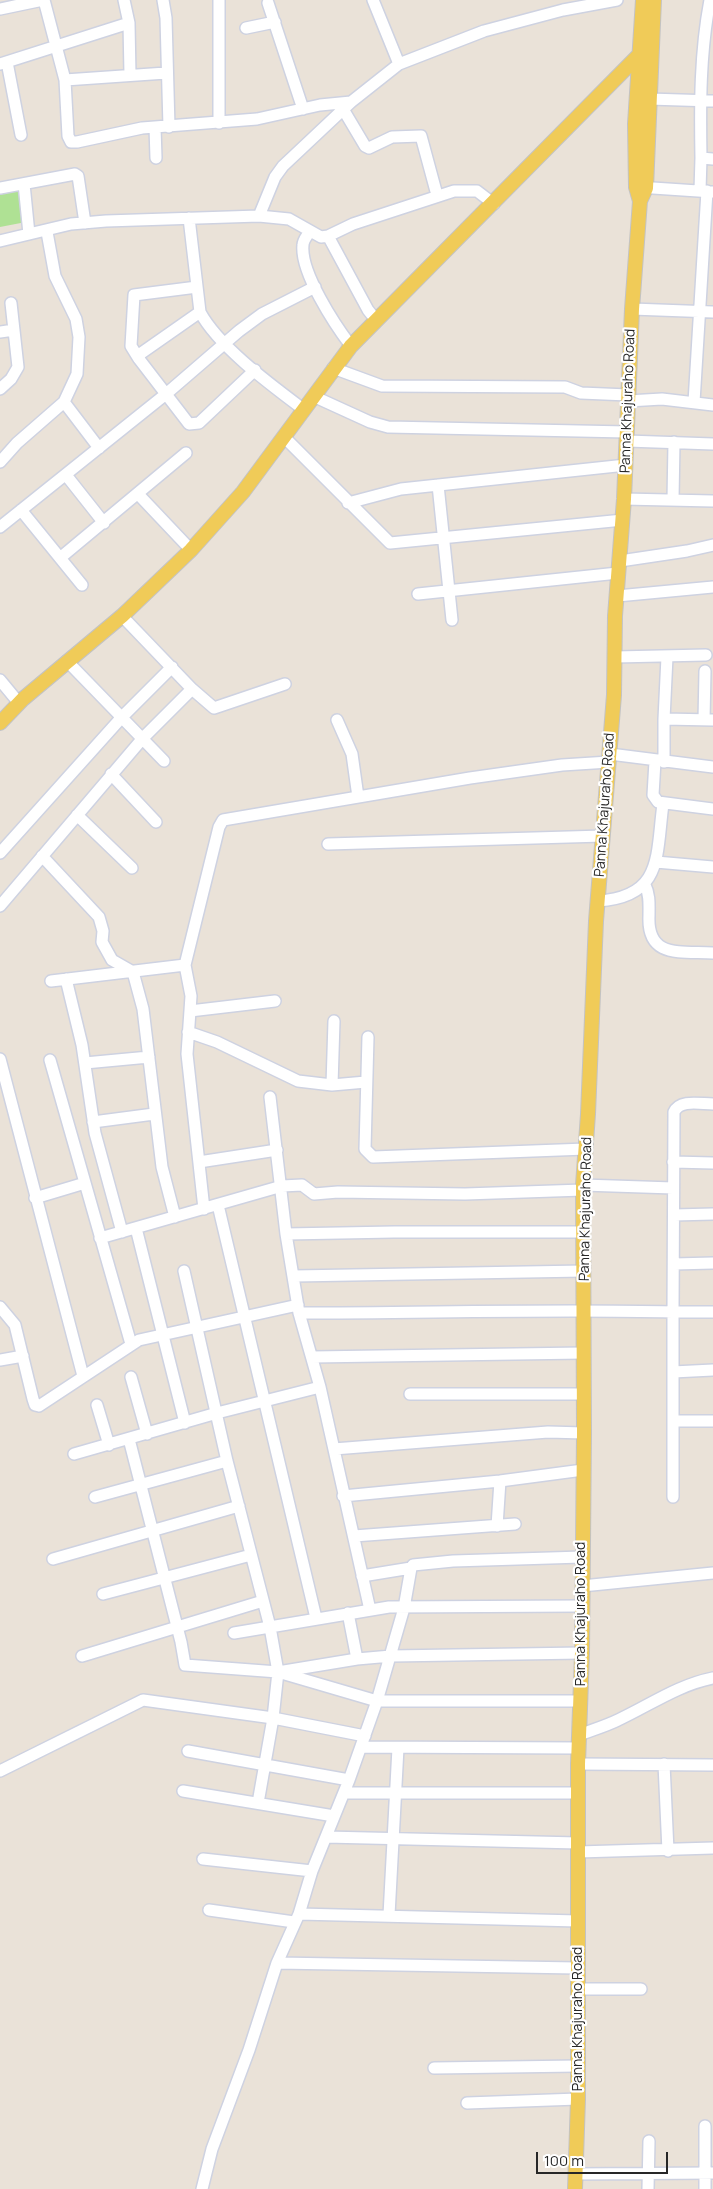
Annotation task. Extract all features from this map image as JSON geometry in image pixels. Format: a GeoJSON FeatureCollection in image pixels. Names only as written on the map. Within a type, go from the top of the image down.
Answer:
{"type":"FeatureCollection","features":[{"type":"Feature","properties":{"kind":"main road","name":"Panna Khajuraho Road"},"geometry":{"type":"LineString","coordinates":[[641,192],[635,124],[643,0]]}},
{"type":"Feature","properties":{"kind":"main road","name":"Panna Khajuraho Road"},"geometry":{"type":"LineString","coordinates":[[575,2189],[578,2099],[578,1764],[582,1653],[584,1433],[583,1187],[598,901],[615,658],[616,596],[623,520],[632,309],[649,98],[654,0]]}},
{"type":"Feature","properties":{"kind":"main road"},"geometry":{"type":"LineString","coordinates":[[0,723],[19,703],[122,616],[191,550],[243,492],[351,346],[494,204],[639,55]]}},
{"type":"Feature","properties":{"kind":"street"},"geometry":{"type":"LineString","coordinates":[[0,10],[44,0],[65,80],[68,136],[71,142],[155,127],[258,119],[303,109],[347,106]]}},
{"type":"Feature","properties":{"kind":"street"},"geometry":{"type":"LineString","coordinates":[[124,0],[129,23],[130,75]]}},
{"type":"Feature","properties":{"kind":"street"},"geometry":{"type":"LineString","coordinates":[[163,0],[166,18],[166,73],[169,127]]}},
{"type":"Feature","properties":{"kind":"street"},"geometry":{"type":"LineString","coordinates":[[219,0],[219,123]]}},
{"type":"Feature","properties":{"kind":"street"},"geometry":{"type":"LineString","coordinates":[[372,0],[399,64]]}},
{"type":"Feature","properties":{"kind":"street"},"geometry":{"type":"LineString","coordinates":[[259,216],[275,177],[283,166],[347,106],[399,64],[484,31],[562,10],[617,0]]}},
{"type":"Feature","properties":{"kind":"street"},"geometry":{"type":"LineString","coordinates":[[694,402],[707,158],[700,101],[708,64],[710,0]]}},
{"type":"Feature","properties":{"kind":"street"},"geometry":{"type":"LineString","coordinates":[[268,3],[303,109]]}},
{"type":"Feature","properties":{"kind":"street"},"geometry":{"type":"LineString","coordinates":[[246,28],[275,22]]}},
{"type":"Feature","properties":{"kind":"street"},"geometry":{"type":"LineString","coordinates":[[21,135],[3,63],[57,48],[129,23]]}},
{"type":"Feature","properties":{"kind":"street"},"geometry":{"type":"LineString","coordinates":[[65,80],[166,73]]}},
{"type":"Feature","properties":{"kind":"street"},"geometry":{"type":"LineString","coordinates":[[649,98],[713,101]]}},
{"type":"Feature","properties":{"kind":"street"},"geometry":{"type":"LineString","coordinates":[[347,106],[364,146],[369,148],[392,137],[421,136],[437,195]]}},
{"type":"Feature","properties":{"kind":"street"},"geometry":{"type":"LineString","coordinates":[[155,127],[156,158]]}},
{"type":"Feature","properties":{"kind":"street"},"geometry":{"type":"LineString","coordinates":[[0,188],[75,174],[78,176],[84,223]]}},
{"type":"Feature","properties":{"kind":"street"},"geometry":{"type":"LineString","coordinates":[[24,184],[29,234]]}},
{"type":"Feature","properties":{"kind":"street"},"geometry":{"type":"LineString","coordinates":[[0,241],[84,223],[259,216],[289,218],[321,237],[437,195],[469,190],[483,194],[494,204]]}},
{"type":"Feature","properties":{"kind":"street"},"geometry":{"type":"LineString","coordinates":[[641,192],[706,191]]}},
{"type":"Feature","properties":{"kind":"street"},"geometry":{"type":"LineString","coordinates":[[189,218],[200,312],[206,323],[255,370],[303,409]]}},
{"type":"Feature","properties":{"kind":"street"},"geometry":{"type":"LineString","coordinates":[[310,231],[304,240],[303,247],[315,287],[337,327],[351,346]]}},
{"type":"Feature","properties":{"kind":"street"},"geometry":{"type":"LineString","coordinates":[[0,462],[17,443],[64,402],[77,374],[79,337],[76,319],[51,264],[47,232]]}},
{"type":"Feature","properties":{"kind":"street"},"geometry":{"type":"LineString","coordinates":[[328,236],[368,310],[376,320]]}},
{"type":"Feature","properties":{"kind":"street"},"geometry":{"type":"LineString","coordinates":[[197,287],[134,295],[131,346],[139,359],[190,424],[194,425],[255,370]]}},
{"type":"Feature","properties":{"kind":"street"},"geometry":{"type":"LineString","coordinates":[[0,527],[100,448],[262,314],[315,287]]}},
{"type":"Feature","properties":{"kind":"street"},"geometry":{"type":"LineString","coordinates":[[0,389],[18,367],[11,303]]}},
{"type":"Feature","properties":{"kind":"street"},"geometry":{"type":"LineString","coordinates":[[632,309],[700,310],[713,312]]}},
{"type":"Feature","properties":{"kind":"street"},"geometry":{"type":"LineString","coordinates":[[139,359],[140,354],[200,312]]}},
{"type":"Feature","properties":{"kind":"street"},"geometry":{"type":"LineString","coordinates":[[0,332],[14,330]]}},
{"type":"Feature","properties":{"kind":"street"},"geometry":{"type":"LineString","coordinates":[[333,368],[382,386],[565,387],[581,394],[713,405]]}},
{"type":"Feature","properties":{"kind":"street"},"geometry":{"type":"LineString","coordinates":[[313,396],[370,422],[388,427],[627,437],[713,444]]}},
{"type":"Feature","properties":{"kind":"street"},"geometry":{"type":"LineString","coordinates":[[64,402],[100,448]]}},
{"type":"Feature","properties":{"kind":"street"},"geometry":{"type":"LineString","coordinates":[[284,437],[390,544],[623,520]]}},
{"type":"Feature","properties":{"kind":"street"},"geometry":{"type":"LineString","coordinates":[[673,500],[674,442]]}},
{"type":"Feature","properties":{"kind":"street"},"geometry":{"type":"LineString","coordinates":[[60,558],[186,453]]}},
{"type":"Feature","properties":{"kind":"street"},"geometry":{"type":"LineString","coordinates":[[348,502],[401,489],[626,465]]}},
{"type":"Feature","properties":{"kind":"street"},"geometry":{"type":"LineString","coordinates":[[66,475],[104,523]]}},
{"type":"Feature","properties":{"kind":"street"},"geometry":{"type":"LineString","coordinates":[[438,485],[452,620]]}},
{"type":"Feature","properties":{"kind":"street"},"geometry":{"type":"LineString","coordinates":[[138,494],[191,550]]}},
{"type":"Feature","properties":{"kind":"street"},"geometry":{"type":"LineString","coordinates":[[624,499],[713,501]]}},
{"type":"Feature","properties":{"kind":"street"},"geometry":{"type":"LineString","coordinates":[[21,510],[82,585]]}},
{"type":"Feature","properties":{"kind":"street"},"geometry":{"type":"LineString","coordinates":[[418,594],[619,567],[713,545]]}},
{"type":"Feature","properties":{"kind":"street"},"geometry":{"type":"LineString","coordinates":[[616,596],[713,587]]}},
{"type":"Feature","properties":{"kind":"street"},"geometry":{"type":"LineString","coordinates":[[122,616],[214,708],[285,684]]}},
{"type":"Feature","properties":{"kind":"street"},"geometry":{"type":"LineString","coordinates":[[615,658],[706,655]]}},
{"type":"Feature","properties":{"kind":"street"},"geometry":{"type":"LineString","coordinates":[[667,657],[664,718],[653,795],[658,802],[663,804],[713,809]]}},
{"type":"Feature","properties":{"kind":"street"},"geometry":{"type":"LineString","coordinates":[[67,661],[164,761]]}},
{"type":"Feature","properties":{"kind":"street"},"geometry":{"type":"LineString","coordinates":[[0,853],[122,717],[172,667]]}},
{"type":"Feature","properties":{"kind":"street"},"geometry":{"type":"LineString","coordinates":[[664,718],[708,720],[705,672]]}},
{"type":"Feature","properties":{"kind":"street"},"geometry":{"type":"LineString","coordinates":[[0,680],[19,703]]}},
{"type":"Feature","properties":{"kind":"street"},"geometry":{"type":"LineString","coordinates":[[0,906],[142,738],[192,688]]}},
{"type":"Feature","properties":{"kind":"street"},"geometry":{"type":"LineString","coordinates":[[337,720],[352,754],[358,797]]}},
{"type":"Feature","properties":{"kind":"street"},"geometry":{"type":"LineString","coordinates":[[204,1209],[187,1054],[191,996],[185,965],[220,822],[358,797],[609,758],[713,767]]}},
{"type":"Feature","properties":{"kind":"street"},"geometry":{"type":"LineString","coordinates":[[111,774],[156,822]]}},
{"type":"Feature","properties":{"kind":"street"},"geometry":{"type":"LineString","coordinates":[[598,901],[616,900],[633,894],[645,885],[656,862],[663,804]]}},
{"type":"Feature","properties":{"kind":"street"},"geometry":{"type":"LineString","coordinates":[[77,815],[132,868]]}},
{"type":"Feature","properties":{"kind":"street"},"geometry":{"type":"LineString","coordinates":[[328,844],[603,836]]}},
{"type":"Feature","properties":{"kind":"street"},"geometry":{"type":"LineString","coordinates":[[42,856],[99,917],[103,930],[102,942],[112,960],[133,972],[141,998],[162,1167],[175,1217]]}},
{"type":"Feature","properties":{"kind":"street"},"geometry":{"type":"LineString","coordinates":[[656,862],[713,867]]}},
{"type":"Feature","properties":{"kind":"street"},"geometry":{"type":"LineString","coordinates":[[645,885],[649,898],[648,931],[656,944],[673,951],[713,953]]}},
{"type":"Feature","properties":{"kind":"street"},"geometry":{"type":"LineString","coordinates":[[51,980],[185,965]]}},
{"type":"Feature","properties":{"kind":"street"},"geometry":{"type":"LineString","coordinates":[[66,979],[85,1063],[93,1122],[122,1232]]}},
{"type":"Feature","properties":{"kind":"street"},"geometry":{"type":"LineString","coordinates":[[190,1011],[275,1001]]}},
{"type":"Feature","properties":{"kind":"street"},"geometry":{"type":"LineString","coordinates":[[332,1085],[334,1021]]}},
{"type":"Feature","properties":{"kind":"street"},"geometry":{"type":"LineString","coordinates":[[188,1032],[217,1042],[298,1081],[332,1085],[366,1082]]}},
{"type":"Feature","properties":{"kind":"street"},"geometry":{"type":"LineString","coordinates":[[368,1037],[365,1149],[373,1157],[586,1149]]}},
{"type":"Feature","properties":{"kind":"street"},"geometry":{"type":"LineString","coordinates":[[85,1063],[149,1057]]}},
{"type":"Feature","properties":{"kind":"street"},"geometry":{"type":"LineString","coordinates":[[0,1059],[4,1067],[83,1376]]}},
{"type":"Feature","properties":{"kind":"street"},"geometry":{"type":"LineString","coordinates":[[50,1060],[131,1344]]}},
{"type":"Feature","properties":{"kind":"street"},"geometry":{"type":"LineString","coordinates":[[270,1096],[282,1186],[286,1234],[299,1309],[320,1387],[370,1610]]}},
{"type":"Feature","properties":{"kind":"street"},"geometry":{"type":"LineString","coordinates":[[673,1496],[675,1421],[673,1372],[674,1112],[676,1107],[681,1104],[713,1104]]}},
{"type":"Feature","properties":{"kind":"street"},"geometry":{"type":"LineString","coordinates":[[93,1122],[154,1114]]}},
{"type":"Feature","properties":{"kind":"street"},"geometry":{"type":"LineString","coordinates":[[199,1162],[277,1150]]}},
{"type":"Feature","properties":{"kind":"street"},"geometry":{"type":"LineString","coordinates":[[673,1162],[713,1163]]}},
{"type":"Feature","properties":{"kind":"street"},"geometry":{"type":"LineString","coordinates":[[36,1198],[85,1183]]}},
{"type":"Feature","properties":{"kind":"street"},"geometry":{"type":"LineString","coordinates":[[100,1238],[282,1186],[302,1185],[314,1194],[338,1192],[465,1194],[583,1187],[673,1188]]}},
{"type":"Feature","properties":{"kind":"street"},"geometry":{"type":"LineString","coordinates":[[218,1205],[316,1618]]}},
{"type":"Feature","properties":{"kind":"street"},"geometry":{"type":"LineString","coordinates":[[674,1216],[713,1214]]}},
{"type":"Feature","properties":{"kind":"street"},"geometry":{"type":"LineString","coordinates":[[136,1228],[185,1423]]}},
{"type":"Feature","properties":{"kind":"street"},"geometry":{"type":"LineString","coordinates":[[286,1234],[584,1232]]}},
{"type":"Feature","properties":{"kind":"street"},"geometry":{"type":"LineString","coordinates":[[674,1264],[713,1263]]}},
{"type":"Feature","properties":{"kind":"street"},"geometry":{"type":"LineString","coordinates":[[184,1271],[227,1461],[270,1627],[278,1672],[266,1764],[258,1803]]}},
{"type":"Feature","properties":{"kind":"street"},"geometry":{"type":"LineString","coordinates":[[294,1276],[584,1271]]}},
{"type":"Feature","properties":{"kind":"street"},"geometry":{"type":"LineString","coordinates":[[0,1307],[14,1325],[35,1405],[39,1406],[131,1344],[163,1334],[244,1316],[299,1309],[479,1313],[583,1310],[713,1312]]}},
{"type":"Feature","properties":{"kind":"street"},"geometry":{"type":"LineString","coordinates":[[312,1357],[583,1353]]}},
{"type":"Feature","properties":{"kind":"street"},"geometry":{"type":"LineString","coordinates":[[0,1360],[23,1356]]}},
{"type":"Feature","properties":{"kind":"street"},"geometry":{"type":"LineString","coordinates":[[673,1372],[713,1370]]}},
{"type":"Feature","properties":{"kind":"street"},"geometry":{"type":"LineString","coordinates":[[131,1376],[147,1434]]}},
{"type":"Feature","properties":{"kind":"street"},"geometry":{"type":"LineString","coordinates":[[74,1454],[217,1413],[320,1387]]}},
{"type":"Feature","properties":{"kind":"street"},"geometry":{"type":"LineString","coordinates":[[410,1394],[583,1394]]}},
{"type":"Feature","properties":{"kind":"street"},"geometry":{"type":"LineString","coordinates":[[97,1405],[109,1445]]}},
{"type":"Feature","properties":{"kind":"street"},"geometry":{"type":"LineString","coordinates":[[675,1421],[713,1420]]}},
{"type":"Feature","properties":{"kind":"street"},"geometry":{"type":"LineString","coordinates":[[334,1449],[548,1432],[584,1433]]}},
{"type":"Feature","properties":{"kind":"street"},"geometry":{"type":"LineString","coordinates":[[129,1439],[153,1530],[163,1578],[181,1642],[183,1662],[188,1666],[278,1672],[377,1701],[580,1701]]}},
{"type":"Feature","properties":{"kind":"street"},"geometry":{"type":"LineString","coordinates":[[95,1498],[227,1461]]}},
{"type":"Feature","properties":{"kind":"street"},"geometry":{"type":"LineString","coordinates":[[343,1496],[500,1482],[583,1470]]}},
{"type":"Feature","properties":{"kind":"street"},"geometry":{"type":"LineString","coordinates":[[497,1526],[500,1482]]}},
{"type":"Feature","properties":{"kind":"street"},"geometry":{"type":"LineString","coordinates":[[53,1559],[239,1506]]}},
{"type":"Feature","properties":{"kind":"street"},"geometry":{"type":"LineString","coordinates":[[354,1536],[515,1524]]}},
{"type":"Feature","properties":{"kind":"street"},"geometry":{"type":"LineString","coordinates":[[103,1594],[251,1555]]}},
{"type":"Feature","properties":{"kind":"street"},"geometry":{"type":"LineString","coordinates":[[362,1576],[411,1568],[413,1565],[453,1561],[582,1557]]}},
{"type":"Feature","properties":{"kind":"street"},"geometry":{"type":"LineString","coordinates":[[202,2189],[212,2149],[249,2050],[277,1963],[349,1780],[377,1701],[404,1608],[411,1568]]}},
{"type":"Feature","properties":{"kind":"street"},"geometry":{"type":"LineString","coordinates":[[582,1586],[713,1573]]}},
{"type":"Feature","properties":{"kind":"street"},"geometry":{"type":"LineString","coordinates":[[82,1656],[263,1601]]}},
{"type":"Feature","properties":{"kind":"street"},"geometry":{"type":"LineString","coordinates":[[234,1633],[348,1612],[370,1610],[582,1606]]}},
{"type":"Feature","properties":{"kind":"street"},"geometry":{"type":"LineString","coordinates":[[348,1612],[357,1659]]}},
{"type":"Feature","properties":{"kind":"street"},"geometry":{"type":"LineString","coordinates":[[278,1672],[357,1659],[391,1656],[582,1653]]}},
{"type":"Feature","properties":{"kind":"street"},"geometry":{"type":"LineString","coordinates":[[0,1771],[143,1700],[273,1718],[398,1748],[579,1742],[675,1690],[695,1681],[713,1678]]}},
{"type":"Feature","properties":{"kind":"street"},"geometry":{"type":"LineString","coordinates":[[389,1915],[398,1748]]}},
{"type":"Feature","properties":{"kind":"street"},"geometry":{"type":"LineString","coordinates":[[188,1752],[266,1764],[349,1780]]}},
{"type":"Feature","properties":{"kind":"street"},"geometry":{"type":"LineString","coordinates":[[578,1764],[713,1765]]}},
{"type":"Feature","properties":{"kind":"street"},"geometry":{"type":"LineString","coordinates":[[664,1764],[668,1851]]}},
{"type":"Feature","properties":{"kind":"street"},"geometry":{"type":"LineString","coordinates":[[183,1791],[334,1816]]}},
{"type":"Feature","properties":{"kind":"street"},"geometry":{"type":"LineString","coordinates":[[344,1792],[578,1793]]}},
{"type":"Feature","properties":{"kind":"street"},"geometry":{"type":"LineString","coordinates":[[326,1837],[668,1851],[713,1848]]}},
{"type":"Feature","properties":{"kind":"street"},"geometry":{"type":"LineString","coordinates":[[203,1859],[312,1871]]}},
{"type":"Feature","properties":{"kind":"street"},"geometry":{"type":"LineString","coordinates":[[209,1910],[296,1918],[389,1915],[578,1921]]}},
{"type":"Feature","properties":{"kind":"street"},"geometry":{"type":"LineString","coordinates":[[277,1963],[577,1968]]}},
{"type":"Feature","properties":{"kind":"street"},"geometry":{"type":"LineString","coordinates":[[577,1989],[641,1989]]}},
{"type":"Feature","properties":{"kind":"street"},"geometry":{"type":"LineString","coordinates":[[434,2068],[578,2066]]}},
{"type":"Feature","properties":{"kind":"street"},"geometry":{"type":"LineString","coordinates":[[467,2103],[578,2099]]}},
{"type":"Feature","properties":{"kind":"street"},"geometry":{"type":"LineString","coordinates":[[705,2126],[709,2173],[705,2189]]}},
{"type":"Feature","properties":{"kind":"street"},"geometry":{"type":"LineString","coordinates":[[648,2189],[649,2141]]}},
{"type":"Feature","properties":{"kind":"street"},"geometry":{"type":"LineString","coordinates":[[575,2174],[709,2173]]}},
{"type":"Feature","properties":{"kind":"green space"},"geometry":{"type":"Polygon","coordinates":[[[20,190],[26,222],[0,227],[0,193],[20,190]]]}}]}
